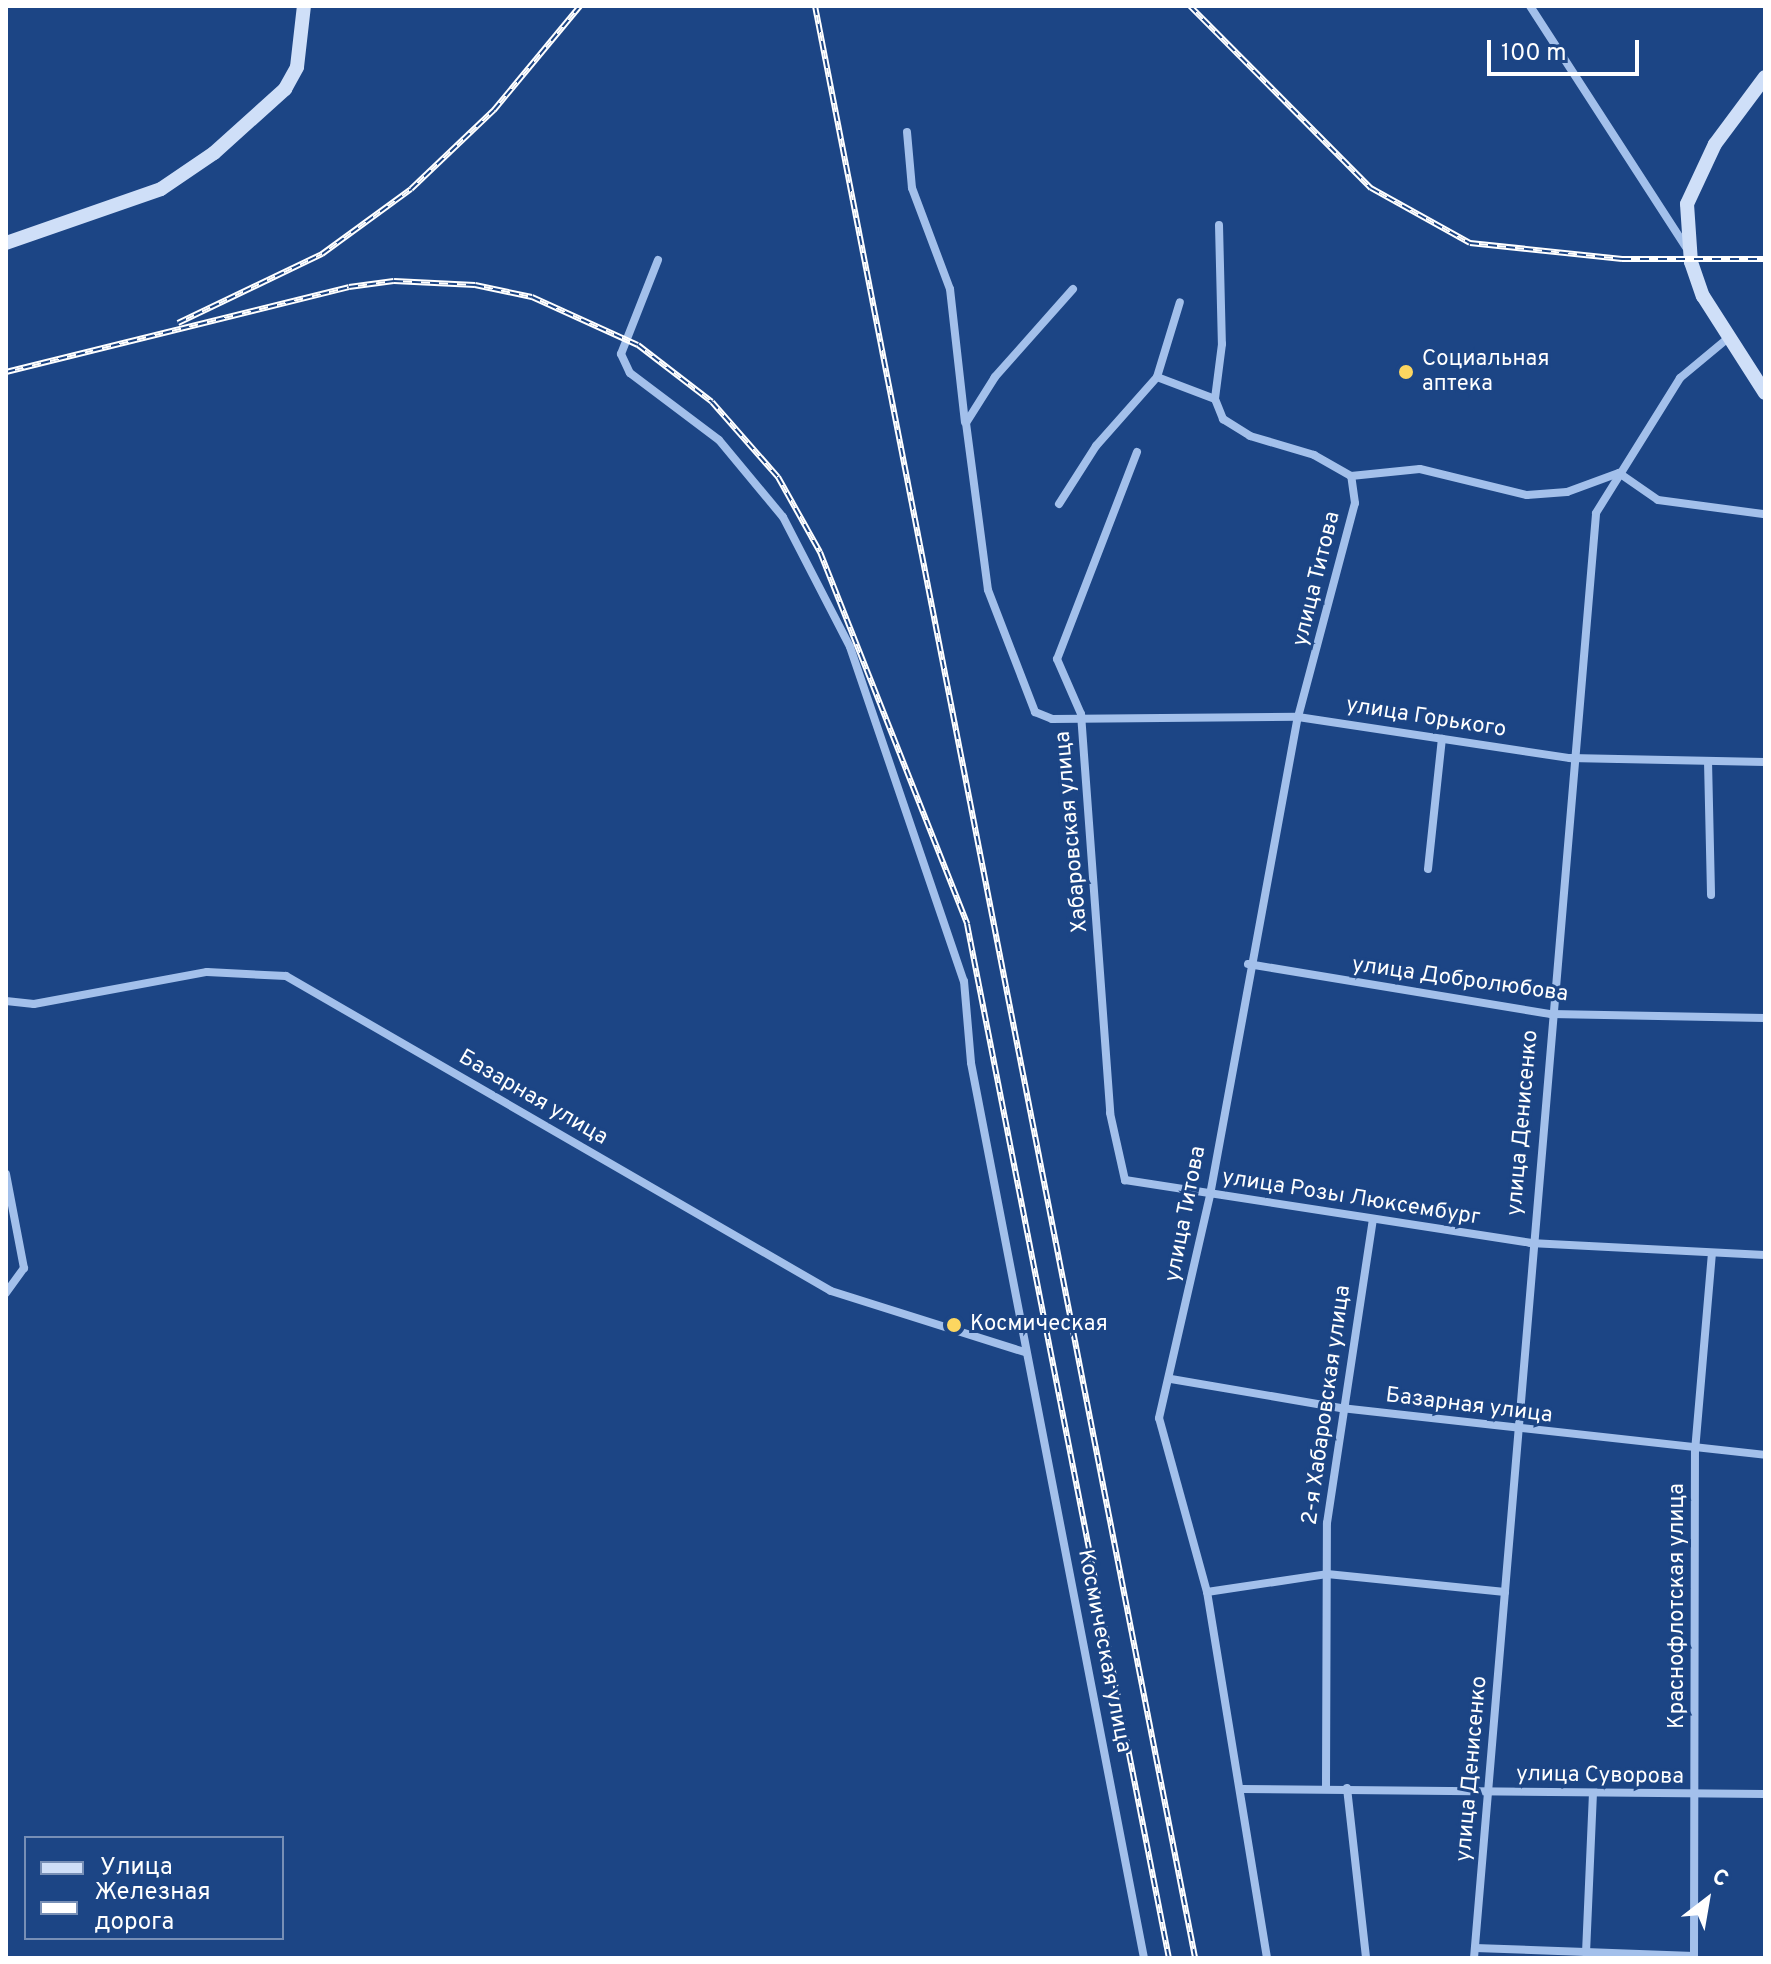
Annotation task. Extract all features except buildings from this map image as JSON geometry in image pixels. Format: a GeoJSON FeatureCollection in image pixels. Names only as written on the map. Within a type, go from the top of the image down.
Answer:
{"type":"FeatureCollection","features":[{"type":"Feature","properties":{"kind":"street"},"geometry":{"type":"LineString","coordinates":[[6,243],[161,189],[214,153],[285,89],[297,67],[304,6]]}},
{"type":"Feature","properties":{"kind":"street"},"geometry":{"type":"LineString","coordinates":[[1530,6],[1677,223],[1691,262],[1727,339],[1765,393]]}},
{"type":"Feature","properties":{"kind":"street"},"geometry":{"type":"LineString","coordinates":[[1691,262],[1687,204],[1695,179],[1765,77]]}},
{"type":"Feature","properties":{"kind":"street","name":"улица Горького"},"geometry":{"type":"LineString","coordinates":[[907,132],[912,188],[950,289],[988,590],[1035,712],[1052,719],[1081,714],[1298,717],[1570,758],[1765,762]]}},
{"type":"Feature","properties":{"kind":"street"},"geometry":{"type":"LineString","coordinates":[[1219,225],[1222,344],[1215,399],[1223,419],[1250,436],[1314,455],[1351,476],[1420,469],[1527,495],[1567,492],[1619,473],[1658,500],[1763,514]]}},
{"type":"Feature","properties":{"kind":"street","name":"Космическая улица"},"geometry":{"type":"LineString","coordinates":[[658,260],[621,354],[630,373],[752,473],[850,647],[964,981],[971,1063],[1144,1958]]}},
{"type":"Feature","properties":{"kind":"street"},"geometry":{"type":"LineString","coordinates":[[966,423],[995,377],[1073,289]]}},
{"type":"Feature","properties":{"kind":"street"},"geometry":{"type":"LineString","coordinates":[[1059,504],[1096,446],[1157,377],[1180,302]]}},
{"type":"Feature","properties":{"kind":"street","name":"улица Денисенко"},"geometry":{"type":"LineString","coordinates":[[1475,1953],[1570,758],[1596,513],[1680,378],[1727,339]]}},
{"type":"Feature","properties":{"kind":"street"},"geometry":{"type":"LineString","coordinates":[[1157,377],[1215,399]]}},
{"type":"Feature","properties":{"kind":"street","name":"Хабаровская улица"},"geometry":{"type":"LineString","coordinates":[[1125,1180],[1110,1113],[1081,714],[1057,659],[1137,452]]}},
{"type":"Feature","properties":{"kind":"street","name":"улица Титова"},"geometry":{"type":"LineString","coordinates":[[1267,1958],[1242,1789],[1207,1592],[1159,1418],[1171,1379],[1210,1195],[1248,964],[1298,717],[1355,503],[1351,476]]}},
{"type":"Feature","properties":{"kind":"street"},"geometry":{"type":"LineString","coordinates":[[1428,869],[1442,739]]}},
{"type":"Feature","properties":{"kind":"street"},"geometry":{"type":"LineString","coordinates":[[1708,761],[1711,895]]}},
{"type":"Feature","properties":{"kind":"street","name":"улица Добролюбова"},"geometry":{"type":"LineString","coordinates":[[1248,964],[1551,1014],[1765,1018]]}},
{"type":"Feature","properties":{"kind":"street","name":"Базарная улица"},"geometry":{"type":"LineString","coordinates":[[6,1001],[34,1004],[207,972],[286,976],[831,1291],[1025,1352]]}},
{"type":"Feature","properties":{"kind":"street"},"geometry":{"type":"LineString","coordinates":[[6,1174],[24,1268],[6,1293]]}},
{"type":"Feature","properties":{"kind":"street","name":"улица Розы Люксембург"},"geometry":{"type":"LineString","coordinates":[[1125,1180],[1530,1243],[1765,1255]]}},
{"type":"Feature","properties":{"kind":"street","name":"2-я Хабаровская улица"},"geometry":{"type":"LineString","coordinates":[[1326,1787],[1327,1574],[1341,1408],[1373,1219]]}},
{"type":"Feature","properties":{"kind":"street","name":"Краснофлотская улица"},"geometry":{"type":"LineString","coordinates":[[1694,1957],[1697,1795],[1695,1451],[1712,1254]]}},
{"type":"Feature","properties":{"kind":"street","name":"Базарная улица"},"geometry":{"type":"LineString","coordinates":[[1171,1379],[1341,1408],[1695,1451],[1765,1455]]}},
{"type":"Feature","properties":{"kind":"street"},"geometry":{"type":"LineString","coordinates":[[1207,1592],[1327,1574],[1505,1592]]}},
{"type":"Feature","properties":{"kind":"street","name":"улица Суворова"},"geometry":{"type":"LineString","coordinates":[[1242,1789],[1326,1787],[1765,1794]]}},
{"type":"Feature","properties":{"kind":"street"},"geometry":{"type":"LineString","coordinates":[[1347,1788],[1366,1958]]}},
{"type":"Feature","properties":{"kind":"street"},"geometry":{"type":"LineString","coordinates":[[1586,1953],[1593,1793]]}},
{"type":"Feature","properties":{"kind":"street"},"geometry":{"type":"LineString","coordinates":[[1475,1953],[1694,1957]]}},
{"type":"Feature","properties":{"kind":"railway"},"geometry":{"type":"LineString","coordinates":[[178,323],[322,254],[411,189],[494,110],[580,6]]}},
{"type":"Feature","properties":{"kind":"railway"},"geometry":{"type":"LineString","coordinates":[[815,6],[1195,1958]]}},
{"type":"Feature","properties":{"kind":"railway"},"geometry":{"type":"LineString","coordinates":[[1190,6],[1371,188],[1470,243],[1622,259],[1765,259]]}},
{"type":"Feature","properties":{"kind":"railway"},"geometry":{"type":"LineString","coordinates":[[6,372],[349,287],[394,281],[475,285],[532,297],[638,345],[712,402],[778,477],[820,552],[967,924],[1169,1958]]}},
{"type":"Feature","properties":{"kind":"place","name":"Социальная аптека"},"geometry":{"type":"Point","coordinates":[1406,372]}},
{"type":"Feature","properties":{"kind":"place","name":"Космическая"},"geometry":{"type":"Point","coordinates":[954,1325]}}]}
